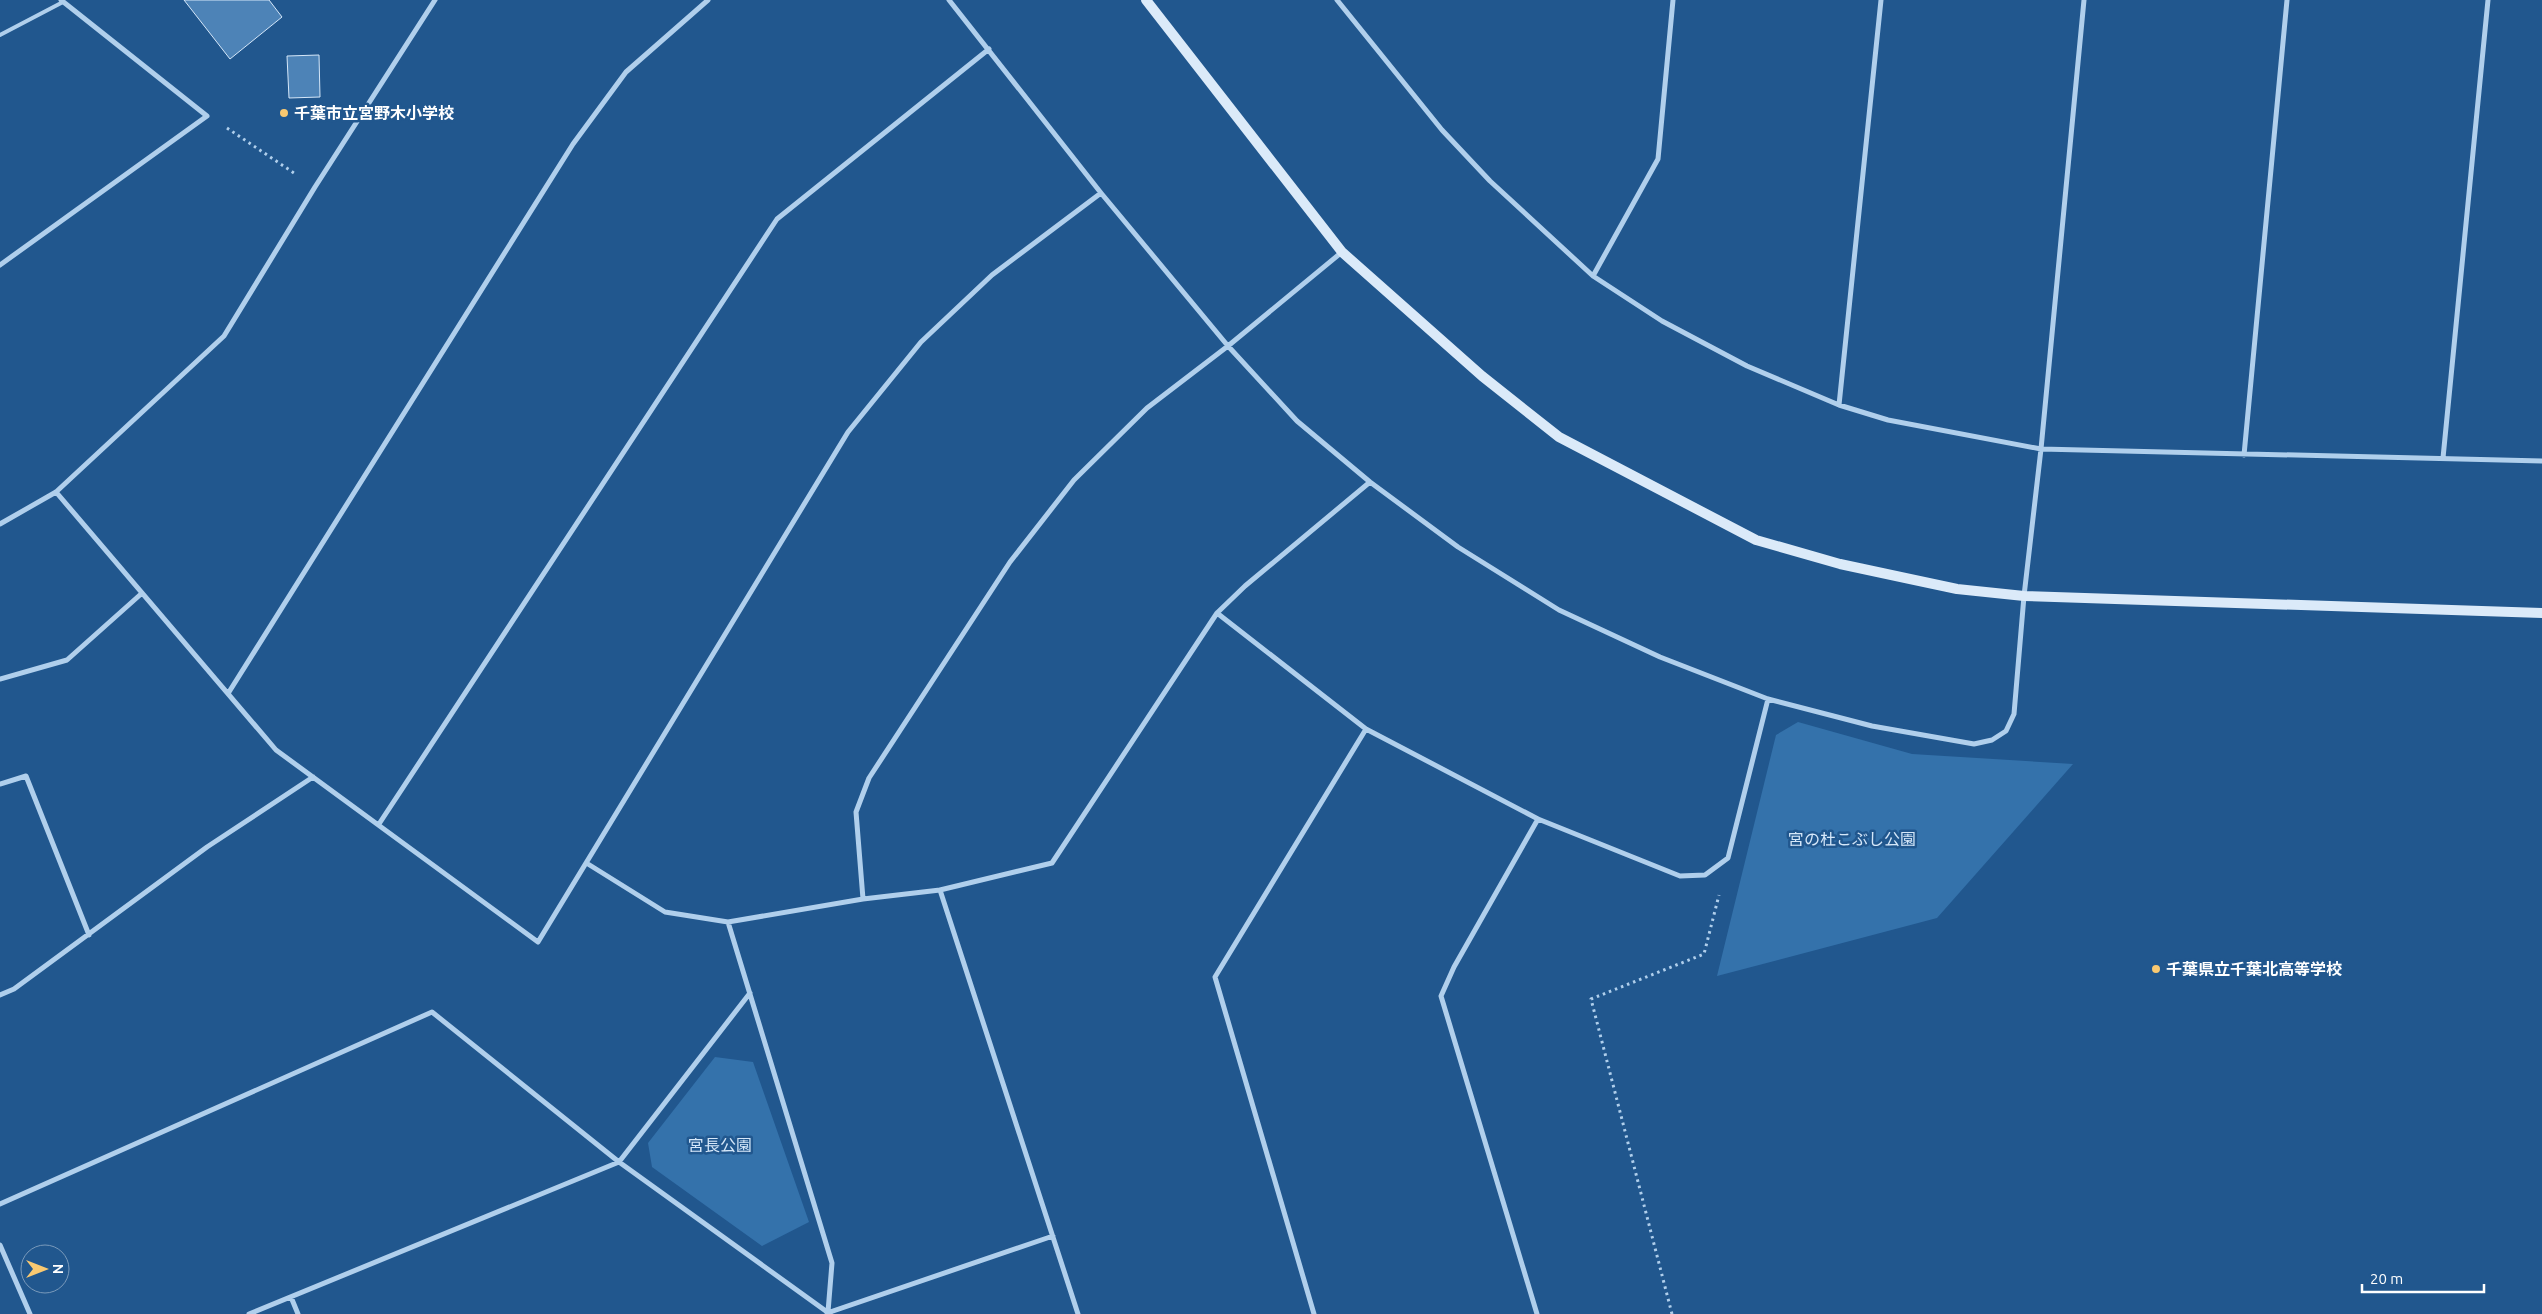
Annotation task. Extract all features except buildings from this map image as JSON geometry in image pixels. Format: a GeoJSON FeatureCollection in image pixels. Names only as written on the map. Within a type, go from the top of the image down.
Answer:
{"type":"FeatureCollection","features":[{"type":"Feature","properties":{"kind":"street"},"geometry":{"type":"LineString","coordinates":[[0,524],[56,492],[224,336],[314,187],[435,0]]}},
{"type":"Feature","properties":{"kind":"street"},"geometry":{"type":"LineString","coordinates":[[228,692],[572,144],[626,72],[708,0]]}},
{"type":"Feature","properties":{"kind":"street"},"geometry":{"type":"LineString","coordinates":[[949,0],[1102,194],[1228,346],[1297,421],[1370,482],[1458,547],[1559,610],[1660,657],[1768,699],[1872,726],[1974,744],[1992,740],[2006,731],[2014,714],[2024,596],[2041,449],[2084,0]]}},
{"type":"Feature","properties":{"kind":"street"},"geometry":{"type":"LineString","coordinates":[[1146,0],[1342,252],[1482,376],[1559,438],[1756,540],[1840,564],[1910,580],[1957,589],[2024,596],[2542,613]]}},
{"type":"Feature","properties":{"kind":"street"},"geometry":{"type":"LineString","coordinates":[[1337,0],[1442,130],[1490,181],[1593,276],[1662,321],[1730,357],[1839,405],[1888,420],[2041,449],[2542,462]]}},
{"type":"Feature","properties":{"kind":"street"},"geometry":{"type":"LineString","coordinates":[[1593,276],[1658,159],[1673,0]]}},
{"type":"Feature","properties":{"kind":"street"},"geometry":{"type":"LineString","coordinates":[[1839,405],[1881,0]]}},
{"type":"Feature","properties":{"kind":"street"},"geometry":{"type":"LineString","coordinates":[[2244,455],[2287,0]]}},
{"type":"Feature","properties":{"kind":"street"},"geometry":{"type":"LineString","coordinates":[[2443,458],[2488,0]]}},
{"type":"Feature","properties":{"kind":"street"},"geometry":{"type":"LineString","coordinates":[[0,265],[207,116],[62,1]]}},
{"type":"Feature","properties":{"kind":"street"},"geometry":{"type":"LineString","coordinates":[[379,824],[777,219],[989,49]]}},
{"type":"Feature","properties":{"kind":"street"},"geometry":{"type":"LineString","coordinates":[[56,492],[141,594],[228,692],[276,750],[538,942],[588,864],[848,432],[921,342],[978,288],[992,275],[1102,194]]}},
{"type":"Feature","properties":{"kind":"street"},"geometry":{"type":"LineString","coordinates":[[863,899],[856,812],[869,778],[1010,562],[1074,480],[1147,408],[1228,346],[1342,252]]}},
{"type":"Feature","properties":{"kind":"street"},"geometry":{"type":"LineString","coordinates":[[588,864],[665,912],[728,922],[863,899],[940,890],[1052,863],[1218,614],[1246,586],[1370,482]]}},
{"type":"Feature","properties":{"kind":"street"},"geometry":{"type":"LineString","coordinates":[[0,679],[67,660],[141,594]]}},
{"type":"Feature","properties":{"kind":"street"},"geometry":{"type":"LineString","coordinates":[[1218,614],[1366,729],[1538,819],[1680,876],[1706,875],[1728,858],[1768,699]]}},
{"type":"Feature","properties":{"kind":"street"},"geometry":{"type":"LineString","coordinates":[[1314,1314],[1215,977],[1366,729]]}},
{"type":"Feature","properties":{"kind":"street"},"geometry":{"type":"LineString","coordinates":[[0,784],[26,776],[89,935]]}},
{"type":"Feature","properties":{"kind":"street"},"geometry":{"type":"LineString","coordinates":[[0,996],[14,989],[207,847],[313,777]]}},
{"type":"Feature","properties":{"kind":"street"},"geometry":{"type":"LineString","coordinates":[[1538,819],[1454,967],[1441,996],[1538,1314]]}},
{"type":"Feature","properties":{"kind":"street"},"geometry":{"type":"LineString","coordinates":[[940,890],[1078,1314]]}},
{"type":"Feature","properties":{"kind":"street"},"geometry":{"type":"LineString","coordinates":[[728,922],[832,1264],[828,1314]]}},
{"type":"Feature","properties":{"kind":"street"},"geometry":{"type":"LineString","coordinates":[[249,1314],[619,1162],[750,993]]}},
{"type":"Feature","properties":{"kind":"street"},"geometry":{"type":"LineString","coordinates":[[0,1204],[432,1012],[619,1162],[828,1314]]}},
{"type":"Feature","properties":{"kind":"street"},"geometry":{"type":"LineString","coordinates":[[828,1314],[1053,1236]]}},
{"type":"Feature","properties":{"kind":"street"},"geometry":{"type":"LineString","coordinates":[[0,1245],[30,1314]]}},
{"type":"Feature","properties":{"kind":"street"},"geometry":{"type":"LineString","coordinates":[[291,1298],[298,1314]]}},
{"type":"Feature","properties":{"kind":"lane"},"geometry":{"type":"LineString","coordinates":[[0,35],[62,1]]}},
{"type":"Feature","properties":{"kind":"path"},"geometry":{"type":"LineString","coordinates":[[207,116],[314,187]]}},
{"type":"Feature","properties":{"kind":"path"},"geometry":{"type":"LineString","coordinates":[[1672,1314],[1591,1000],[1704,954],[1728,858]]}},
{"type":"Feature","properties":{"kind":"green space","name":"宮の杜こぶし公園"},"geometry":{"type":"Polygon","coordinates":[[[1798,722],[1912,754],[2073,764],[1937,918],[1717,976],[1776,735],[1798,722]]]}},
{"type":"Feature","properties":{"kind":"green space","name":"宮長公園"},"geometry":{"type":"Polygon","coordinates":[[[715,1057],[753,1062],[809,1222],[762,1246],[652,1167],[648,1143],[715,1057]]]}},
{"type":"Feature","properties":{"kind":"place","name":"千葉市立宮野木小学校"},"geometry":{"type":"Point","coordinates":[284,113]}},
{"type":"Feature","properties":{"kind":"place","name":"千葉県立千葉北高等学校"},"geometry":{"type":"Point","coordinates":[2156,969]}}]}
